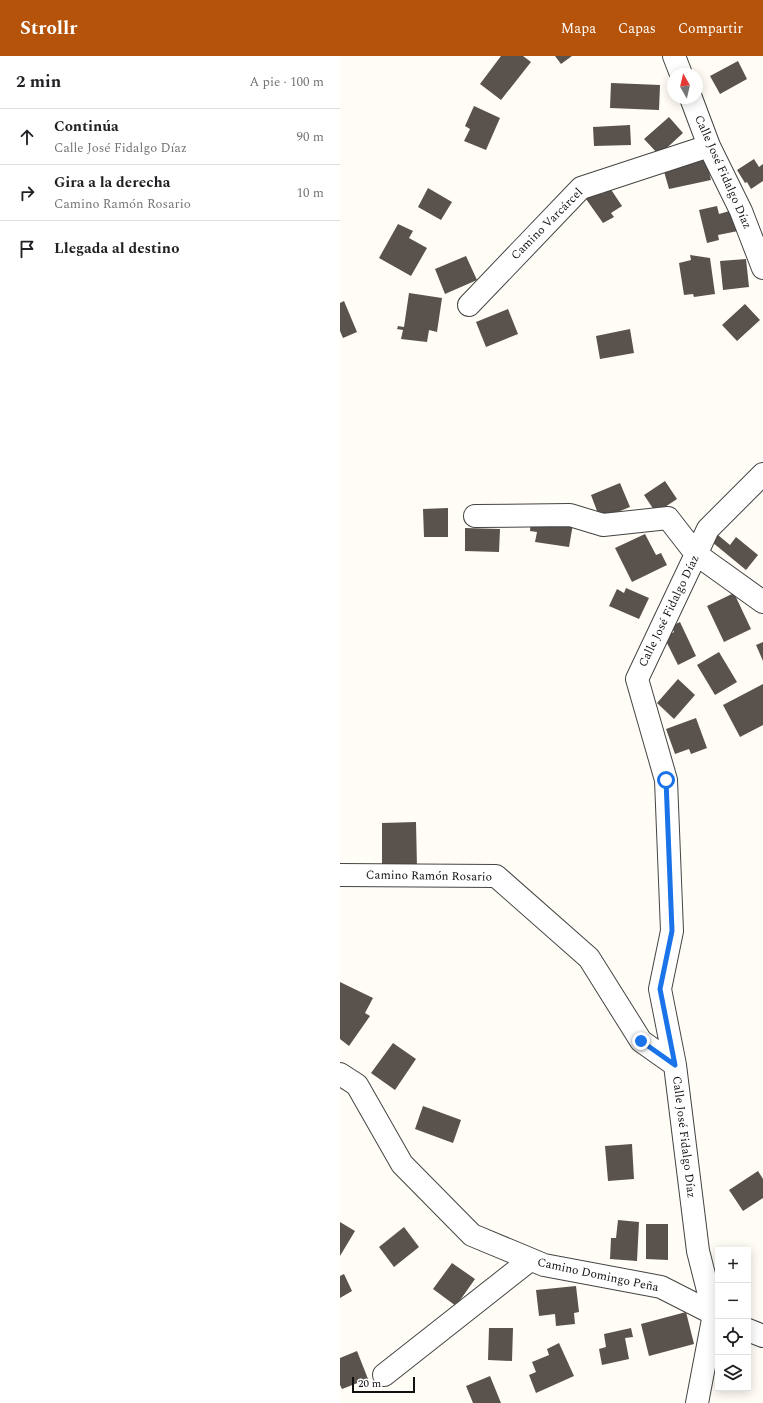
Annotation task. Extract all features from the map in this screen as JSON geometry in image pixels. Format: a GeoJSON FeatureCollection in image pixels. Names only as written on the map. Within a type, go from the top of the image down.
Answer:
{"type":"FeatureCollection","features":[{"type":"Feature","properties":{"kind":"street"},"geometry":{"type":"LineString","coordinates":[[674,56],[679,68]]}},
{"type":"Feature","properties":{"kind":"street","name":"Calle José Fidalgo Díaz"},"geometry":{"type":"LineString","coordinates":[[693,104],[709,146],[742,211],[763,268]]}},
{"type":"Feature","properties":{"kind":"street","name":"Camino Varcárcel"},"geometry":{"type":"LineString","coordinates":[[469,305],[581,188],[709,146]]}},
{"type":"Feature","properties":{"kind":"street","name":"Calle José Fidalgo Díaz"},"geometry":{"type":"LineString","coordinates":[[715,1311],[698,1251],[675,1065],[660,989],[672,931],[666,780],[637,679],[708,529],[763,474]]}},
{"type":"Feature","properties":{"kind":"street"},"geometry":{"type":"LineString","coordinates":[[475,516],[570,515],[604,525],[668,518],[696,554],[763,602]]}},
{"type":"Feature","properties":{"kind":"street","name":"Camino Ramón Rosario"},"geometry":{"type":"LineString","coordinates":[[340,874],[496,876],[589,958],[641,1041],[675,1065]]}},
{"type":"Feature","properties":{"kind":"street","name":"Camino Domingo Peña"},"geometry":{"type":"LineString","coordinates":[[340,1074],[357,1085],[402,1164],[472,1235],[544,1265],[661,1287],[715,1314]]}},
{"type":"Feature","properties":{"kind":"street"},"geometry":{"type":"LineString","coordinates":[[384,1375],[530,1260]]}},
{"type":"Feature","properties":{"kind":"street"},"geometry":{"type":"LineString","coordinates":[[697,1403],[715,1319]]}},
{"type":"Feature","properties":{"kind":"street"},"geometry":{"type":"LineString","coordinates":[[751,1331],[763,1336]]}},
{"type":"Feature","properties":{"kind":"building"},"geometry":{"type":"Polygon","coordinates":[[[501,56],[523,56],[531,62],[501,100],[480,84],[501,56]]]}},
{"type":"Feature","properties":{"kind":"building"},"geometry":{"type":"Polygon","coordinates":[[[555,56],[572,56],[561,64],[555,56]]]}},
{"type":"Feature","properties":{"kind":"building"},"geometry":{"type":"Polygon","coordinates":[[[738,61],[747,79],[720,94],[710,76],[738,61]]]}},
{"type":"Feature","properties":{"kind":"building"},"geometry":{"type":"Polygon","coordinates":[[[611,83],[660,85],[659,110],[610,108],[611,83]]]}},
{"type":"Feature","properties":{"kind":"building"},"geometry":{"type":"Polygon","coordinates":[[[474,106],[500,118],[486,150],[464,141],[470,129],[465,126],[474,106]]]}},
{"type":"Feature","properties":{"kind":"building"},"geometry":{"type":"Polygon","coordinates":[[[669,117],[683,133],[659,155],[644,139],[669,117]]]}},
{"type":"Feature","properties":{"kind":"building"},"geometry":{"type":"Polygon","coordinates":[[[630,125],[631,145],[594,146],[593,127],[630,125]]]}},
{"type":"Feature","properties":{"kind":"building"},"geometry":{"type":"Polygon","coordinates":[[[705,154],[711,180],[669,189],[663,168],[705,154]]]}},
{"type":"Feature","properties":{"kind":"building"},"geometry":{"type":"Polygon","coordinates":[[[754,159],[759,167],[763,164],[763,181],[751,189],[747,182],[745,183],[737,170],[754,159]]]}},
{"type":"Feature","properties":{"kind":"building"},"geometry":{"type":"Polygon","coordinates":[[[428,188],[452,202],[441,220],[418,207],[428,188]]]}},
{"type":"Feature","properties":{"kind":"building"},"geometry":{"type":"Polygon","coordinates":[[[610,188],[622,206],[611,213],[614,217],[603,223],[586,199],[600,191],[602,194],[610,188]]]}},
{"type":"Feature","properties":{"kind":"building"},"geometry":{"type":"Polygon","coordinates":[[[717,206],[719,214],[733,210],[738,231],[718,235],[719,240],[707,243],[699,210],[717,206]]]}},
{"type":"Feature","properties":{"kind":"building"},"geometry":{"type":"Polygon","coordinates":[[[398,224],[413,231],[409,238],[427,248],[411,276],[379,258],[398,224]]]}},
{"type":"Feature","properties":{"kind":"building"},"geometry":{"type":"Polygon","coordinates":[[[690,255],[710,258],[715,294],[694,297],[693,294],[684,295],[679,263],[691,260],[690,255]]]}},
{"type":"Feature","properties":{"kind":"building"},"geometry":{"type":"Polygon","coordinates":[[[466,256],[477,280],[445,294],[435,269],[466,256]]]}},
{"type":"Feature","properties":{"kind":"building"},"geometry":{"type":"Polygon","coordinates":[[[746,259],[749,287],[723,290],[720,261],[746,259]]]}},
{"type":"Feature","properties":{"kind":"building"},"geometry":{"type":"Polygon","coordinates":[[[409,293],[442,298],[437,332],[429,330],[427,342],[401,339],[403,330],[397,329],[398,326],[404,327],[409,293]]]}},
{"type":"Feature","properties":{"kind":"building"},"geometry":{"type":"Polygon","coordinates":[[[344,301],[357,332],[343,338],[340,331],[340,303],[344,301]]]}},
{"type":"Feature","properties":{"kind":"building"},"geometry":{"type":"Polygon","coordinates":[[[745,304],[760,320],[737,341],[722,325],[745,304]]]}},
{"type":"Feature","properties":{"kind":"building"},"geometry":{"type":"Polygon","coordinates":[[[508,309],[518,334],[486,347],[476,322],[508,309]]]}},
{"type":"Feature","properties":{"kind":"building"},"geometry":{"type":"Polygon","coordinates":[[[630,329],[634,353],[600,359],[596,336],[630,329]]]}},
{"type":"Feature","properties":{"kind":"building"},"geometry":{"type":"Polygon","coordinates":[[[665,481],[677,499],[656,513],[644,495],[665,481]]]}},
{"type":"Feature","properties":{"kind":"building"},"geometry":{"type":"Polygon","coordinates":[[[620,483],[630,507],[600,519],[591,495],[620,483]]]}},
{"type":"Feature","properties":{"kind":"building"},"geometry":{"type":"Polygon","coordinates":[[[448,508],[448,537],[424,537],[423,509],[448,508]]]}},
{"type":"Feature","properties":{"kind":"building"},"geometry":{"type":"Polygon","coordinates":[[[531,518],[573,524],[569,547],[535,542],[537,532],[530,531],[531,518]]]}},
{"type":"Feature","properties":{"kind":"building"},"geometry":{"type":"Polygon","coordinates":[[[465,528],[500,529],[499,552],[465,551],[465,528]]]}},
{"type":"Feature","properties":{"kind":"building"},"geometry":{"type":"Polygon","coordinates":[[[645,534],[656,555],[661,553],[667,565],[632,582],[615,548],[645,534]]]}},
{"type":"Feature","properties":{"kind":"building"},"geometry":{"type":"Polygon","coordinates":[[[718,535],[730,545],[736,537],[758,555],[746,570],[712,542],[718,535]]]}},
{"type":"Feature","properties":{"kind":"building"},"geometry":{"type":"Polygon","coordinates":[[[626,588],[649,598],[639,619],[609,606],[617,589],[624,593],[626,588]]]}},
{"type":"Feature","properties":{"kind":"building"},"geometry":{"type":"Polygon","coordinates":[[[734,593],[751,629],[724,642],[707,606],[734,593]]]}},
{"type":"Feature","properties":{"kind":"building"},"geometry":{"type":"Polygon","coordinates":[[[680,622],[696,656],[678,665],[664,637],[674,632],[671,626],[680,622]]]}},
{"type":"Feature","properties":{"kind":"building"},"geometry":{"type":"Polygon","coordinates":[[[763,642],[763,661],[756,645],[763,642]]]}},
{"type":"Feature","properties":{"kind":"building"},"geometry":{"type":"Polygon","coordinates":[[[719,652],[737,682],[715,695],[697,665],[719,652]]]}},
{"type":"Feature","properties":{"kind":"building"},"geometry":{"type":"Polygon","coordinates":[[[678,679],[695,695],[674,719],[657,703],[678,679]]]}},
{"type":"Feature","properties":{"kind":"building"},"geometry":{"type":"Polygon","coordinates":[[[763,684],[763,725],[740,737],[723,705],[763,684]]]}},
{"type":"Feature","properties":{"kind":"building"},"geometry":{"type":"Polygon","coordinates":[[[696,718],[707,748],[691,754],[689,749],[675,754],[666,729],[696,718]]]}},
{"type":"Feature","properties":{"kind":"building"},"geometry":{"type":"Polygon","coordinates":[[[416,822],[417,868],[382,868],[382,823],[416,822]]]}},
{"type":"Feature","properties":{"kind":"building"},"geometry":{"type":"Polygon","coordinates":[[[340,982],[373,998],[365,1013],[370,1016],[349,1046],[340,1039],[340,982]]]}},
{"type":"Feature","properties":{"kind":"building"},"geometry":{"type":"Polygon","coordinates":[[[393,1043],[416,1059],[395,1090],[371,1073],[393,1043]]]}},
{"type":"Feature","properties":{"kind":"building"},"geometry":{"type":"Polygon","coordinates":[[[423,1106],[461,1120],[453,1143],[415,1129],[423,1106]]]}},
{"type":"Feature","properties":{"kind":"building"},"geometry":{"type":"Polygon","coordinates":[[[632,1144],[634,1179],[608,1181],[605,1146],[632,1144]]]}},
{"type":"Feature","properties":{"kind":"building"},"geometry":{"type":"Polygon","coordinates":[[[758,1171],[763,1179],[763,1198],[743,1211],[729,1190],[758,1171]]]}},
{"type":"Feature","properties":{"kind":"building"},"geometry":{"type":"Polygon","coordinates":[[[618,1220],[639,1222],[637,1261],[610,1259],[611,1238],[616,1238],[618,1220]]]}},
{"type":"Feature","properties":{"kind":"building"},"geometry":{"type":"Polygon","coordinates":[[[340,1222],[355,1231],[340,1256],[340,1222]]]}},
{"type":"Feature","properties":{"kind":"building"},"geometry":{"type":"Polygon","coordinates":[[[646,1224],[668,1224],[668,1260],[646,1259],[646,1224]]]}},
{"type":"Feature","properties":{"kind":"building"},"geometry":{"type":"Polygon","coordinates":[[[404,1227],[419,1247],[394,1267],[379,1247],[404,1227]]]}},
{"type":"Feature","properties":{"kind":"building"},"geometry":{"type":"Polygon","coordinates":[[[452,1263],[475,1279],[456,1306],[433,1289],[452,1263]]]}},
{"type":"Feature","properties":{"kind":"building"},"geometry":{"type":"Polygon","coordinates":[[[344,1274],[352,1291],[340,1298],[340,1276],[344,1274]]]}},
{"type":"Feature","properties":{"kind":"building"},"geometry":{"type":"Polygon","coordinates":[[[576,1286],[579,1312],[574,1313],[575,1324],[556,1326],[555,1314],[539,1316],[536,1290],[576,1286]]]}},
{"type":"Feature","properties":{"kind":"building"},"geometry":{"type":"Polygon","coordinates":[[[686,1312],[694,1344],[649,1356],[641,1324],[686,1312]]]}},
{"type":"Feature","properties":{"kind":"building"},"geometry":{"type":"Polygon","coordinates":[[[489,1328],[513,1328],[512,1361],[488,1360],[489,1328]]]}},
{"type":"Feature","properties":{"kind":"building"},"geometry":{"type":"Polygon","coordinates":[[[631,1328],[633,1337],[625,1338],[629,1359],[602,1365],[599,1349],[606,1347],[604,1334],[631,1328]]]}},
{"type":"Feature","properties":{"kind":"building"},"geometry":{"type":"Polygon","coordinates":[[[559,1343],[574,1376],[536,1393],[529,1375],[536,1372],[532,1362],[549,1355],[547,1349],[559,1343]]]}},
{"type":"Feature","properties":{"kind":"building"},"geometry":{"type":"Polygon","coordinates":[[[357,1351],[368,1379],[342,1389],[340,1385],[340,1358],[357,1351]]]}},
{"type":"Feature","properties":{"kind":"building"},"geometry":{"type":"Polygon","coordinates":[[[490,1376],[501,1403],[473,1403],[466,1386],[490,1376]]]}},
{"type":"Feature","properties":{"kind":"route"},"geometry":{"type":"LineString","coordinates":[[641,1041],[675,1065],[660,989],[672,931],[666,780]]}}]}
